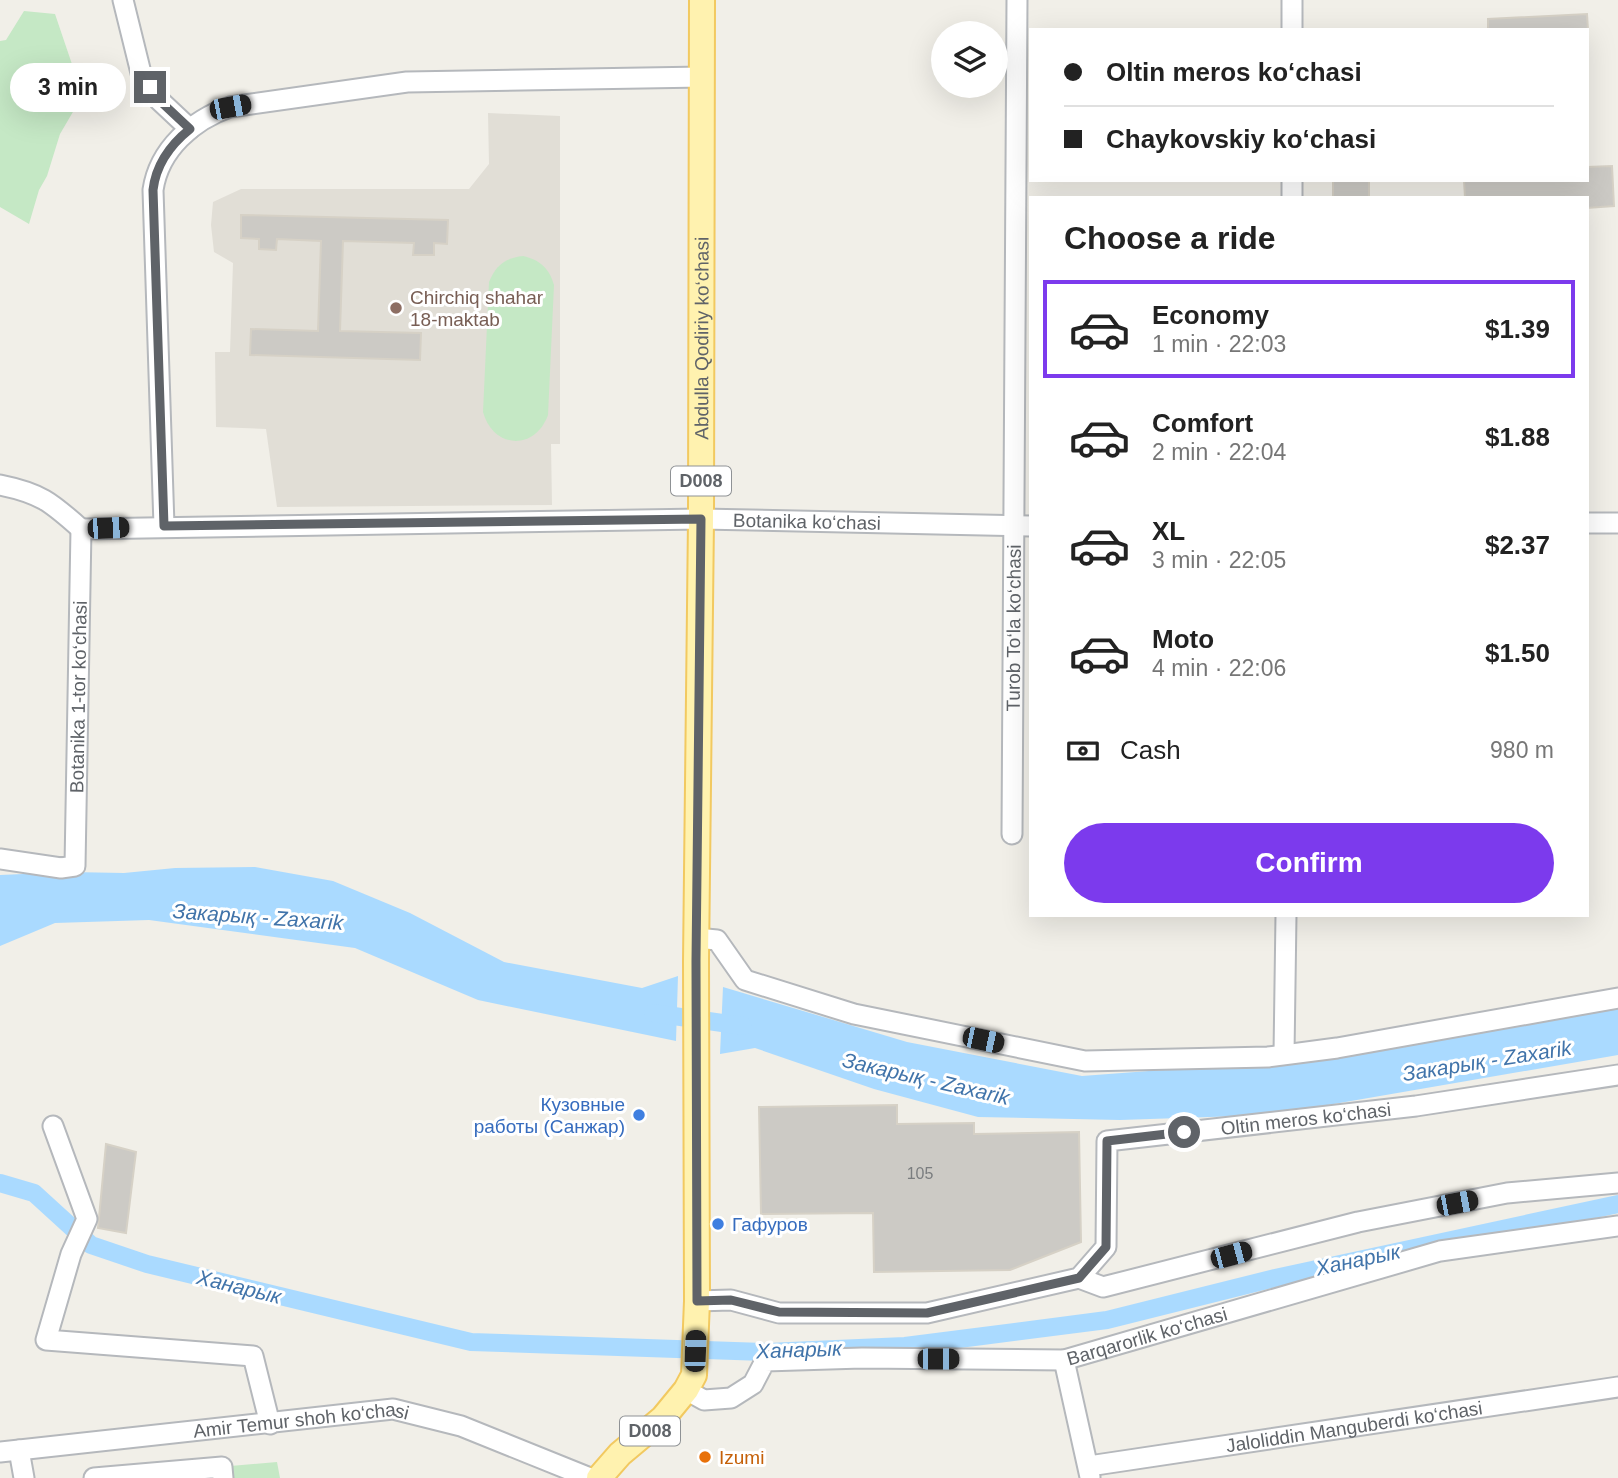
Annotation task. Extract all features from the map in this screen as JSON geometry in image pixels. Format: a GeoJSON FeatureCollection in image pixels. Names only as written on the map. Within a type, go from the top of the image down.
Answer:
{"type":"FeatureCollection","features":[{"type":"Feature","properties":{"kind":"main road","name":"Abdulla Qodiriy ko‘chasi"},"geometry":{"type":"LineString","coordinates":[[690,1383],[697,1301],[696,950],[701,519],[702,0]]}},
{"type":"Feature","properties":{"kind":"main road","name":"D008"},"geometry":{"type":"LineString","coordinates":[[598,1478],[620,1454],[663,1418],[690,1383]]}},
{"type":"Feature","properties":{"kind":"street"},"geometry":{"type":"LineString","coordinates":[[123,0],[141,73],[159,100],[190,129]]}},
{"type":"Feature","properties":{"kind":"street","name":"Turob To‘la ko‘chasi"},"geometry":{"type":"LineString","coordinates":[[1013,834],[1022,526],[1017,0]]}},
{"type":"Feature","properties":{"kind":"street"},"geometry":{"type":"LineString","coordinates":[[1292,28],[1293,0]]}},
{"type":"Feature","properties":{"kind":"street"},"geometry":{"type":"LineString","coordinates":[[164,526],[153,190],[154,178],[165,155],[190,129],[230,107],[407,82],[703,77]]}},
{"type":"Feature","properties":{"kind":"street"},"geometry":{"type":"LineString","coordinates":[[0,485],[29,491],[44,498],[81,529]]}},
{"type":"Feature","properties":{"kind":"street","name":"Botanika ko‘chasi"},"geometry":{"type":"LineString","coordinates":[[81,529],[701,519],[1022,526]]}},
{"type":"Feature","properties":{"kind":"street"},"geometry":{"type":"LineString","coordinates":[[1589,523],[1618,523]]}},
{"type":"Feature","properties":{"kind":"street","name":"Botanika 1-tor ko‘chasi"},"geometry":{"type":"LineString","coordinates":[[0,859],[61,867],[75,866],[81,529]]}},
{"type":"Feature","properties":{"kind":"street"},"geometry":{"type":"LineString","coordinates":[[1284,1054],[1286,917]]}},
{"type":"Feature","properties":{"kind":"street"},"geometry":{"type":"LineString","coordinates":[[696,950],[717,940],[746,980],[854,1014],[1085,1061],[1268,1056],[1337,1048],[1618,998]]}},
{"type":"Feature","properties":{"kind":"street","name":"Oltin meros ko‘chasi"},"geometry":{"type":"LineString","coordinates":[[1079,1278],[1106,1247],[1107,1141],[1416,1106],[1618,1074]]}},
{"type":"Feature","properties":{"kind":"street"},"geometry":{"type":"LineString","coordinates":[[53,1126],[87,1219],[71,1254],[46,1340],[253,1356],[270,1424]]}},
{"type":"Feature","properties":{"kind":"street"},"geometry":{"type":"LineString","coordinates":[[697,1301],[731,1300],[779,1312],[927,1313],[1079,1278],[1103,1287],[1358,1222],[1507,1193],[1618,1183]]}},
{"type":"Feature","properties":{"kind":"street","name":"Barqarorlik ko‘chasi"},"geometry":{"type":"LineString","coordinates":[[690,1383],[704,1400],[731,1398],[753,1384],[765,1361],[862,1358],[1064,1360],[1440,1251],[1618,1226]]}},
{"type":"Feature","properties":{"kind":"street"},"geometry":{"type":"LineString","coordinates":[[1064,1360],[1089,1472]]}},
{"type":"Feature","properties":{"kind":"street","name":"Jaloliddin Manguberdi ko‘chasi"},"geometry":{"type":"LineString","coordinates":[[1089,1472],[1618,1387]]}},
{"type":"Feature","properties":{"kind":"street","name":"Amir Temur shoh ko‘chasi"},"geometry":{"type":"LineString","coordinates":[[10,1451],[393,1409],[461,1426],[590,1478]]}},
{"type":"Feature","properties":{"kind":"street"},"geometry":{"type":"LineString","coordinates":[[10,1451],[24,1478]]}},
{"type":"Feature","properties":{"kind":"street"},"geometry":{"type":"LineString","coordinates":[[94,1478],[174,1475],[222,1467],[223,1478]]}},
{"type":"Feature","properties":{"kind":"shaded area","name":"Chirchiq shahar 18-maktab"},"geometry":{"type":"Polygon","coordinates":[[[488,113],[560,116],[560,444],[551,444],[552,505],[277,507],[266,429],[216,427],[215,352],[230,352],[233,263],[214,252],[211,225],[213,202],[241,189],[469,189],[489,164],[488,113]]]}},
{"type":"Feature","properties":{"kind":"green space"},"geometry":{"type":"Polygon","coordinates":[[[24,11],[55,14],[76,76],[77,105],[60,134],[29,224],[0,207],[0,41],[6,40],[24,11]]]}},
{"type":"Feature","properties":{"kind":"green space"},"geometry":{"type":"Polygon","coordinates":[[[523,256],[543,266],[554,285],[548,415],[534,435],[514,441],[496,433],[483,412],[489,282],[502,263],[523,256]]]}},
{"type":"Feature","properties":{"kind":"green space"},"geometry":{"type":"Polygon","coordinates":[[[277,1462],[280,1478],[94,1478],[277,1462]]]}},
{"type":"Feature","properties":{"kind":"water"},"geometry":{"type":"Polygon","coordinates":[[[255,867],[333,881],[410,913],[504,962],[642,988],[678,976],[676,1041],[478,1000],[355,948],[149,920],[55,923],[0,946],[0,875],[255,867]]]}},
{"type":"Feature","properties":{"kind":"water"},"geometry":{"type":"Polygon","coordinates":[[[723,987],[907,1042],[1082,1076],[1229,1065],[1266,1068],[1477,1030],[1618,1009],[1618,1055],[1270,1115],[1120,1120],[978,1117],[874,1089],[755,1048],[720,1054],[723,987]]]}},
{"type":"Feature","properties":{"kind":"building"},"geometry":{"type":"Polygon","coordinates":[[[1587,14],[1588,28],[1488,28],[1488,19],[1587,14]]]}},
{"type":"Feature","properties":{"kind":"building"},"geometry":{"type":"Polygon","coordinates":[[[1612,166],[1614,206],[1589,208],[1589,196],[1465,196],[1464,182],[1589,182],[1589,167],[1612,166]]]}},
{"type":"Feature","properties":{"kind":"building"},"geometry":{"type":"Polygon","coordinates":[[[1333,182],[1369,182],[1369,196],[1333,196],[1333,182]]]}},
{"type":"Feature","properties":{"kind":"building"},"geometry":{"type":"Polygon","coordinates":[[[241,215],[448,220],[447,244],[434,243],[434,255],[413,255],[414,243],[343,241],[340,331],[421,333],[420,360],[250,355],[251,329],[318,331],[321,241],[277,239],[276,250],[259,249],[259,239],[241,238],[241,215]]]}},
{"type":"Feature","properties":{"kind":"building"},"geometry":{"type":"Polygon","coordinates":[[[897,1105],[897,1124],[974,1123],[974,1134],[1079,1132],[1081,1242],[1010,1270],[874,1272],[873,1213],[761,1214],[759,1107],[897,1105]]]}},
{"type":"Feature","properties":{"kind":"building"},"geometry":{"type":"Polygon","coordinates":[[[106,1144],[136,1152],[126,1233],[98,1228],[106,1144]]]}},
{"type":"Feature","properties":{"kind":"waterway","name":"Закарық - Zaxarik"},"geometry":{"type":"LineString","coordinates":[[653,1013],[743,1026]]}},
{"type":"Feature","properties":{"kind":"waterway","name":"Ханарык"},"geometry":{"type":"LineString","coordinates":[[0,1183],[34,1193],[91,1245],[147,1264],[471,1342],[767,1352],[905,1346],[1107,1320],[1275,1278],[1618,1204]]}},
{"type":"Feature","properties":{"kind":"place","name":"Chirchiq shahar 18-maktab"},"geometry":{"type":"Point","coordinates":[396,308]}},
{"type":"Feature","properties":{"kind":"place","name":"Кузовные работы (Санжар)"},"geometry":{"type":"Point","coordinates":[639,1115]}},
{"type":"Feature","properties":{"kind":"place","name":"Гафуров"},"geometry":{"type":"Point","coordinates":[718,1224]}},
{"type":"Feature","properties":{"kind":"place","name":"Izumi"},"geometry":{"type":"Point","coordinates":[705,1457]}},
{"type":"Feature","properties":{"kind":"route"},"geometry":{"type":"LineString","coordinates":[[150,87],[159,100],[190,129],[165,155],[154,178],[153,190],[164,526],[701,519],[696,961],[697,1301],[731,1300],[779,1312],[927,1313],[1079,1278],[1106,1247],[1107,1141],[1184,1132]]}}]}
